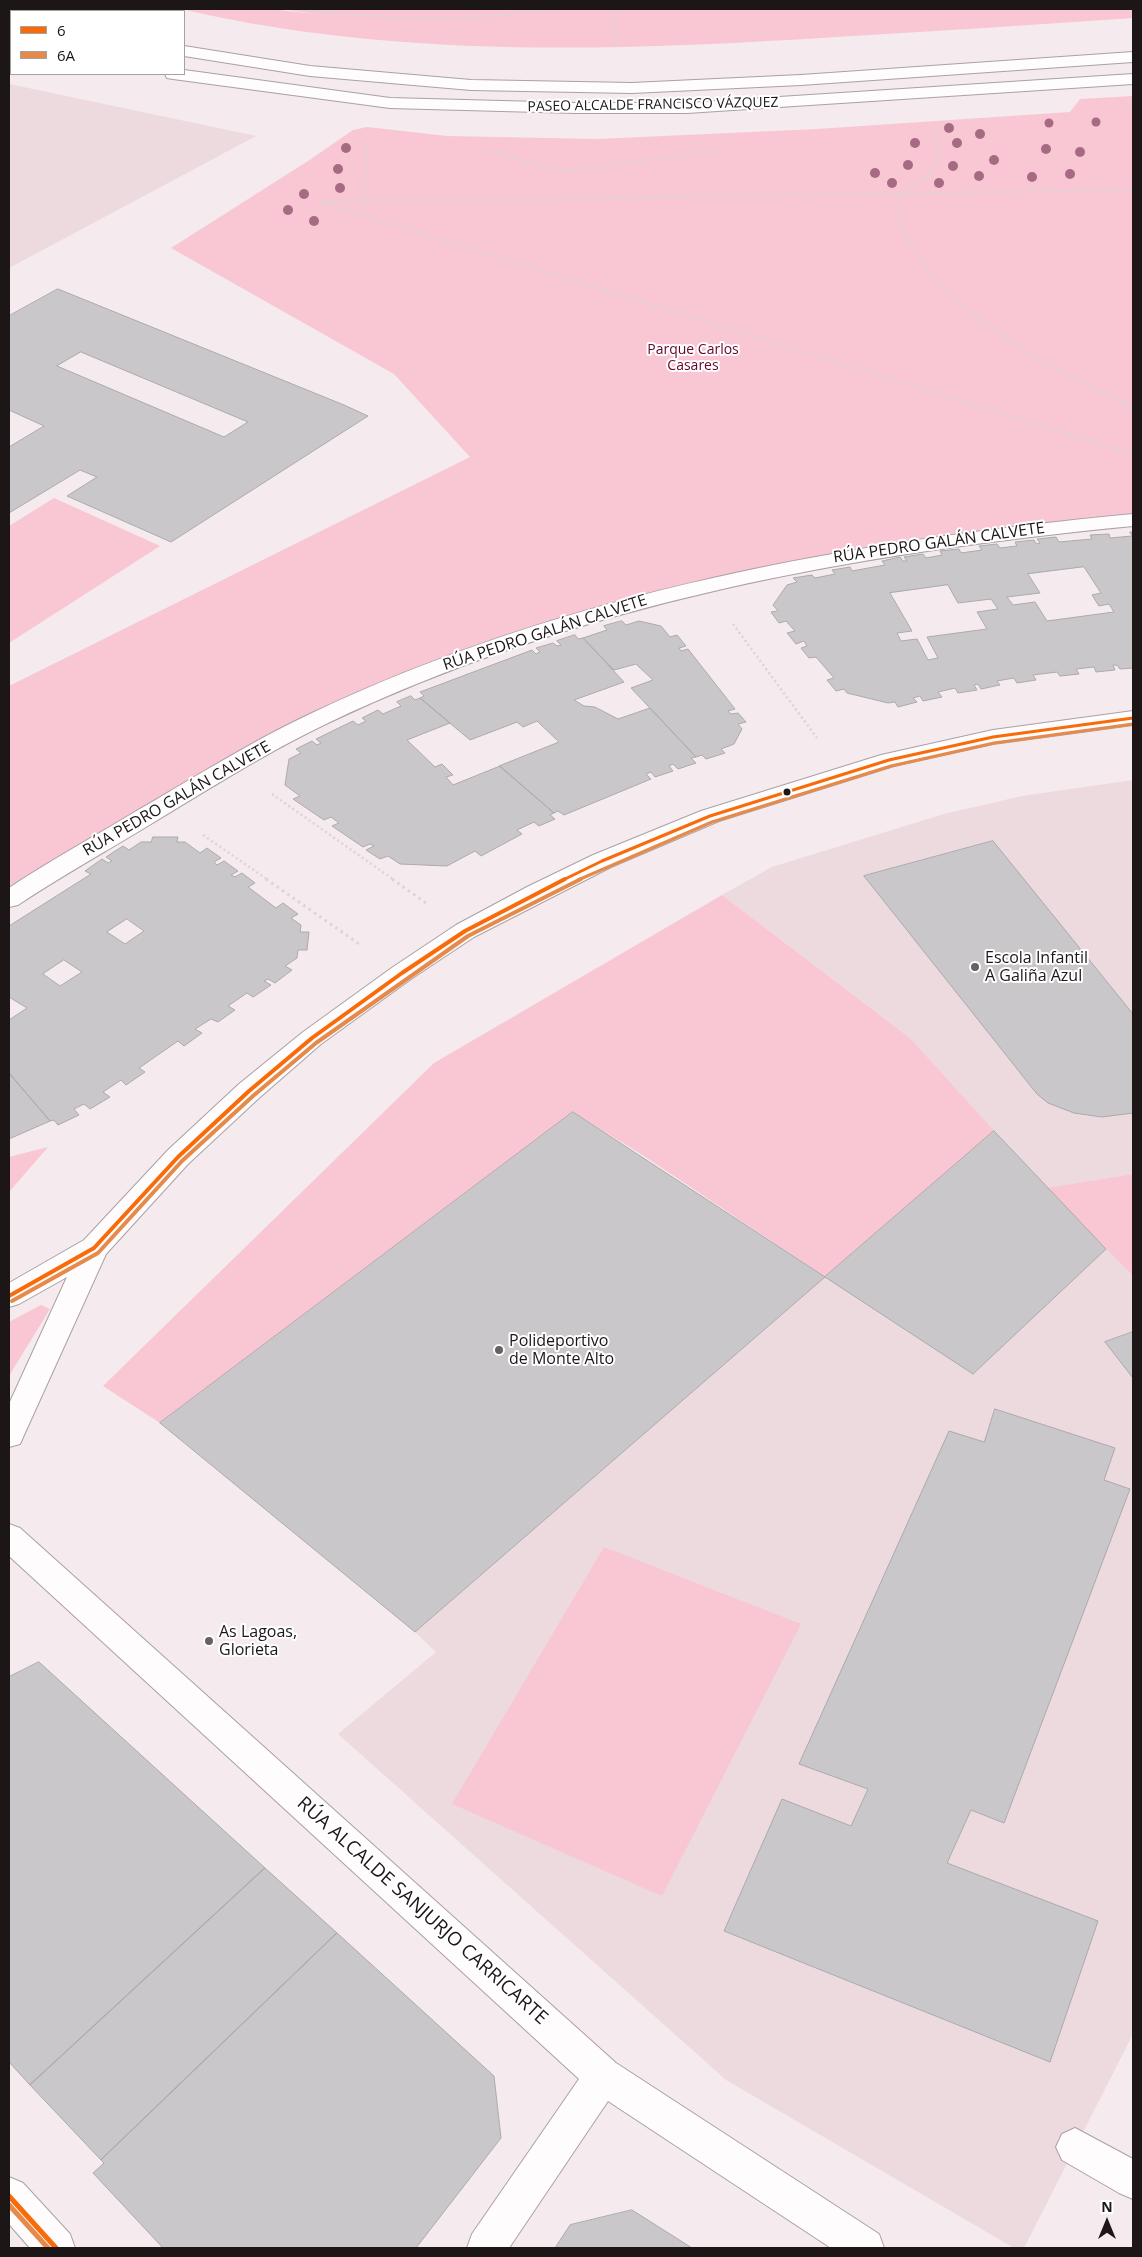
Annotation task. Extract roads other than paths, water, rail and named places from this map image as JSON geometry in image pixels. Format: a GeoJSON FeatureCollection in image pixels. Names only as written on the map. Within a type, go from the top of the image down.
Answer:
{"type":"FeatureCollection","features":[{"type":"Feature","properties":{"kind":"street","name":"PASEO ALCALDE FRANCISCO VÁZQUEZ"},"geometry":{"type":"LineString","coordinates":[[185,51],[310,71],[471,85],[632,88],[801,80],[1133,56]]}},
{"type":"Feature","properties":{"kind":"street","name":"PASEO ALCALDE FRANCISCO VÁZQUEZ"},"geometry":{"type":"LineString","coordinates":[[180,75],[390,103],[576,108],[687,108],[1133,80]]}},
{"type":"Feature","properties":{"kind":"street","name":"RÚA PEDRO GALÁN CALVETE"},"geometry":{"type":"LineString","coordinates":[[9,899],[231,766],[321,718],[414,677],[503,644],[616,608],[788,566],[914,544],[1030,529],[1133,520]]}},
{"type":"Feature","properties":{"kind":"street"},"geometry":{"type":"LineString","coordinates":[[9,1296],[94,1248],[178,1157],[249,1091],[312,1038],[402,973],[465,931],[602,861],[692,823],[780,792],[889,760],[993,737],[1133,718]]}},
{"type":"Feature","properties":{"kind":"street"},"geometry":{"type":"LineString","coordinates":[[9,1435],[44,1364],[94,1248]]}},
{"type":"Feature","properties":{"kind":"street","name":"RÚA ALCALDE SANJURJO CARRICARTE"},"geometry":{"type":"LineString","coordinates":[[9,1537],[604,2076],[865,2248]]}},
{"type":"Feature","properties":{"kind":"street"},"geometry":{"type":"LineString","coordinates":[[486,2248],[555,2144],[604,2076]]}},
{"type":"Feature","properties":{"kind":"street"},"geometry":{"type":"LineString","coordinates":[[1075,2147],[1133,2180]]}},
{"type":"Feature","properties":{"kind":"street"},"geometry":{"type":"LineString","coordinates":[[9,2196],[56,2248]]}},
{"type":"Feature","properties":{"kind":"place","name":"Escola Infantil A Galiña Azul"},"geometry":{"type":"Point","coordinates":[975,967]}},
{"type":"Feature","properties":{"kind":"place","name":"Polideportivo de Monte Alto"},"geometry":{"type":"Point","coordinates":[499,1350]}},
{"type":"Feature","properties":{"kind":"place","name":"As Lagoas, Glorieta"},"geometry":{"type":"Point","coordinates":[209,1641]}},
{"type":"Feature","properties":{"kind":"park label","name":"Parque Carlos Casares"},"geometry":{"type":"Point","coordinates":[693,358]}}]}
